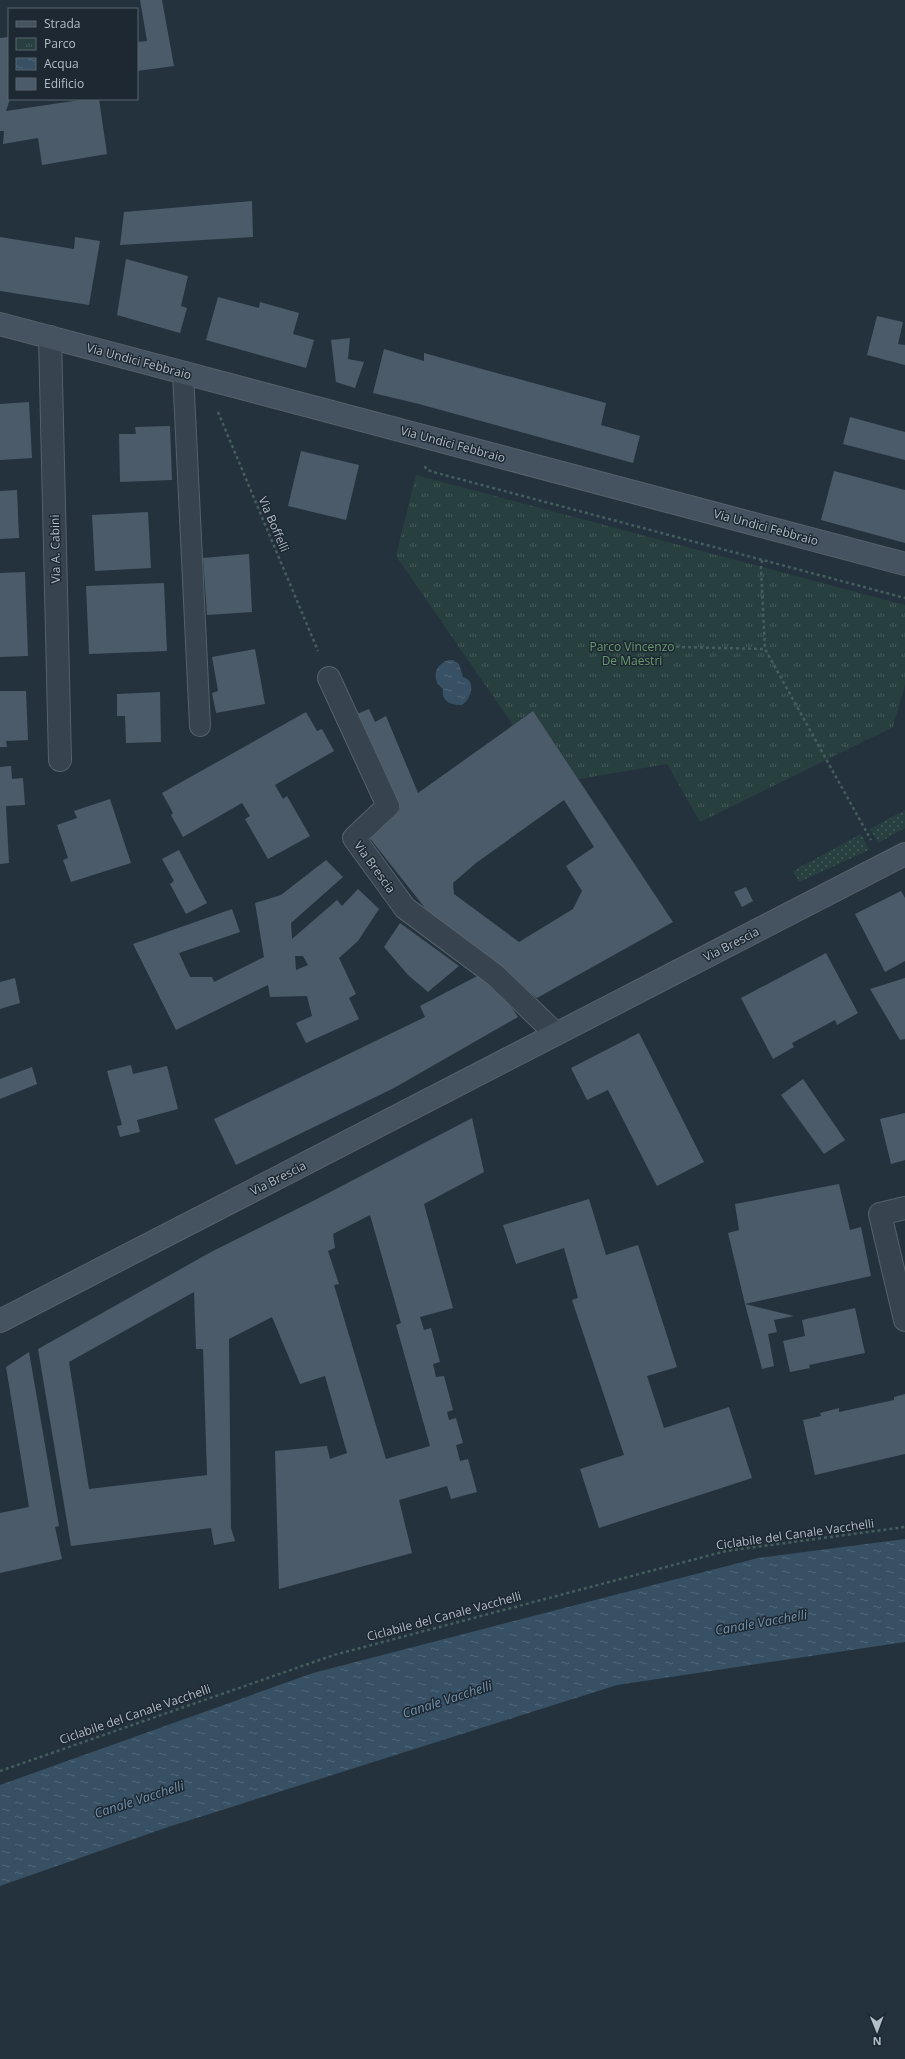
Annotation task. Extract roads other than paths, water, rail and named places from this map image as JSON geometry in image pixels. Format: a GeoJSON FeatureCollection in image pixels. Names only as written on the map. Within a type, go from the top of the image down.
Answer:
{"type":"FeatureCollection","features":[{"type":"Feature","properties":{"kind":"street","name":"Via Undici Febbraio"},"geometry":{"type":"LineString","coordinates":[[0,324],[905,564]]}},
{"type":"Feature","properties":{"kind":"street","name":"Via A. Cabini"},"geometry":{"type":"LineString","coordinates":[[50,337],[60,760]]}},
{"type":"Feature","properties":{"kind":"street","name":"Via Brescia"},"geometry":{"type":"LineString","coordinates":[[329,678],[388,806],[354,838],[404,908],[495,975],[556,1034]]}},
{"type":"Feature","properties":{"kind":"street","name":"Via Brescia"},"geometry":{"type":"LineString","coordinates":[[0,1321],[905,854]]}},
{"type":"Feature","properties":{"kind":"street"},"geometry":{"type":"LineString","coordinates":[[905,1208],[880,1214],[905,1320]]}},
{"type":"Feature","properties":{"kind":"lane"},"geometry":{"type":"LineString","coordinates":[[183,372],[200,726]]}},
{"type":"Feature","properties":{"kind":"water"},"geometry":{"type":"Polygon","coordinates":[[[453,660],[459,664],[463,677],[470,682],[470,695],[462,705],[445,700],[443,689],[437,681],[437,669],[444,662],[453,660]]]}},
{"type":"Feature","properties":{"kind":"water","name":"Canale Vacchelli"},"geometry":{"type":"Polygon","coordinates":[[[905,1539],[905,1642],[617,1685],[168,1827],[0,1886],[0,1785],[313,1673],[758,1558],[905,1539]]]}},
{"type":"Feature","properties":{"kind":"park label","name":"Parco Vincenzo De Maestri"},"geometry":{"type":"Point","coordinates":[632,653]}}]}
